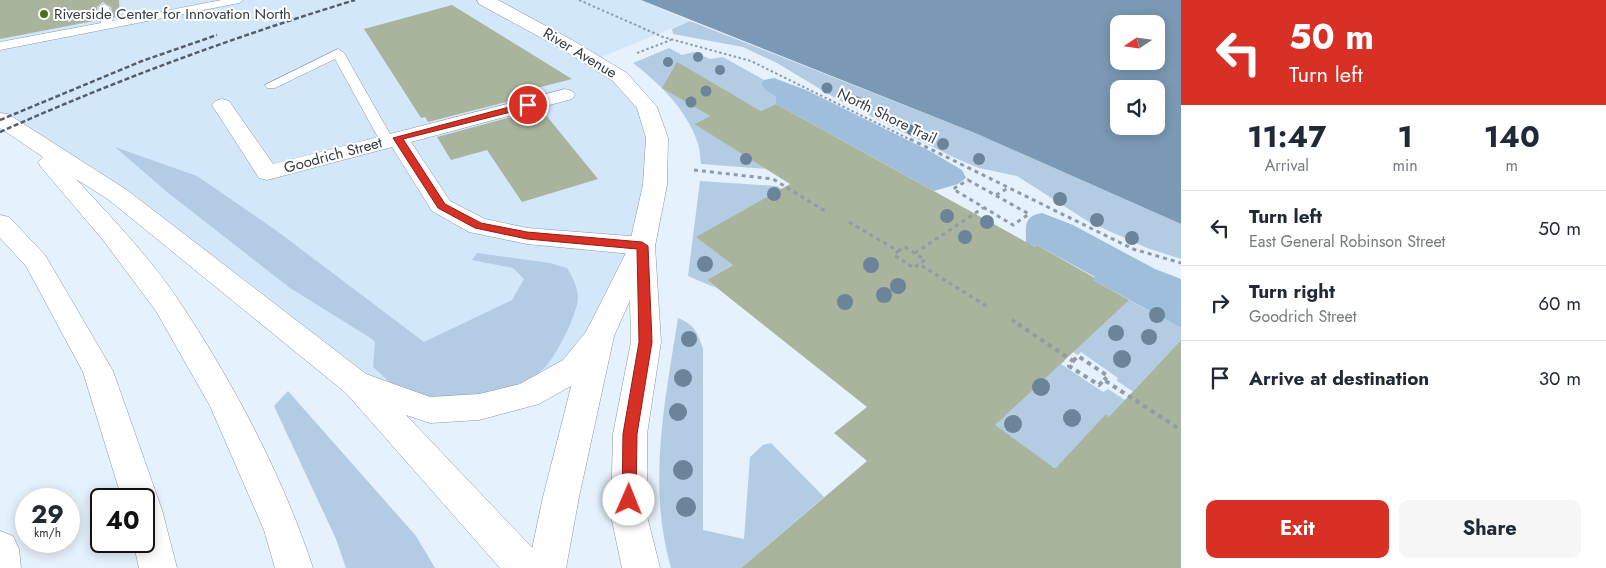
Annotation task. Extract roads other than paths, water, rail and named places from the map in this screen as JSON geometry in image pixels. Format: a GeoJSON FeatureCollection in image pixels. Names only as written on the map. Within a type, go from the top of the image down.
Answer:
{"type":"FeatureCollection","features":[{"type":"Feature","properties":{"kind":"main road","name":"River Avenue"},"geometry":{"type":"LineString","coordinates":[[485,0],[566,44],[620,77],[647,107],[657,138],[655,185],[642,246]]}},
{"type":"Feature","properties":{"kind":"main road","name":"Goodrich Street"},"geometry":{"type":"LineString","coordinates":[[222,105],[267,173],[565,95]]}},
{"type":"Feature","properties":{"kind":"main road"},"geometry":{"type":"LineString","coordinates":[[0,119],[118,195],[357,384],[526,568]]}},
{"type":"Feature","properties":{"kind":"main road"},"geometry":{"type":"LineString","coordinates":[[29,139],[112,234],[166,304],[224,402],[282,530],[294,568]]}},
{"type":"Feature","properties":{"kind":"main road"},"geometry":{"type":"LineString","coordinates":[[392,139],[441,206],[478,226],[527,236],[642,246]]}},
{"type":"Feature","properties":{"kind":"main road"},"geometry":{"type":"LineString","coordinates":[[0,223],[36,260],[98,371],[136,488]]}},
{"type":"Feature","properties":{"kind":"main road"},"geometry":{"type":"LineString","coordinates":[[357,384],[430,410],[479,407],[528,395],[574,369],[599,336],[642,246]]}},
{"type":"Feature","properties":{"kind":"main road"},"geometry":{"type":"LineString","coordinates":[[641,568],[629,516],[630,434],[646,342],[642,246]]}},
{"type":"Feature","properties":{"kind":"main road"},"geometry":{"type":"LineString","coordinates":[[548,568],[560,497],[599,336]]}},
{"type":"Feature","properties":{"kind":"main road"},"geometry":{"type":"LineString","coordinates":[[0,549],[2,568]]}},
{"type":"Feature","properties":{"kind":"main road"},"geometry":{"type":"LineString","coordinates":[[154,553],[158,568]]}},
{"type":"Feature","properties":{"kind":"lane"},"geometry":{"type":"LineString","coordinates":[[0,46],[239,0]]}},
{"type":"Feature","properties":{"kind":"lane"},"geometry":{"type":"LineString","coordinates":[[104,7],[107,25]]}},
{"type":"Feature","properties":{"kind":"lane"},"geometry":{"type":"LineString","coordinates":[[271,85],[338,53],[392,139]]}},
{"type":"Feature","properties":{"kind":"railway"},"geometry":{"type":"LineString","coordinates":[[0,132],[176,60],[355,0]]}},
{"type":"Feature","properties":{"kind":"railway"},"geometry":{"type":"LineString","coordinates":[[0,120],[142,61],[217,35]]}},
{"type":"Feature","properties":{"kind":"place","name":"Riverside Center for Innovation North"},"geometry":{"type":"Point","coordinates":[44,14]}}]}
